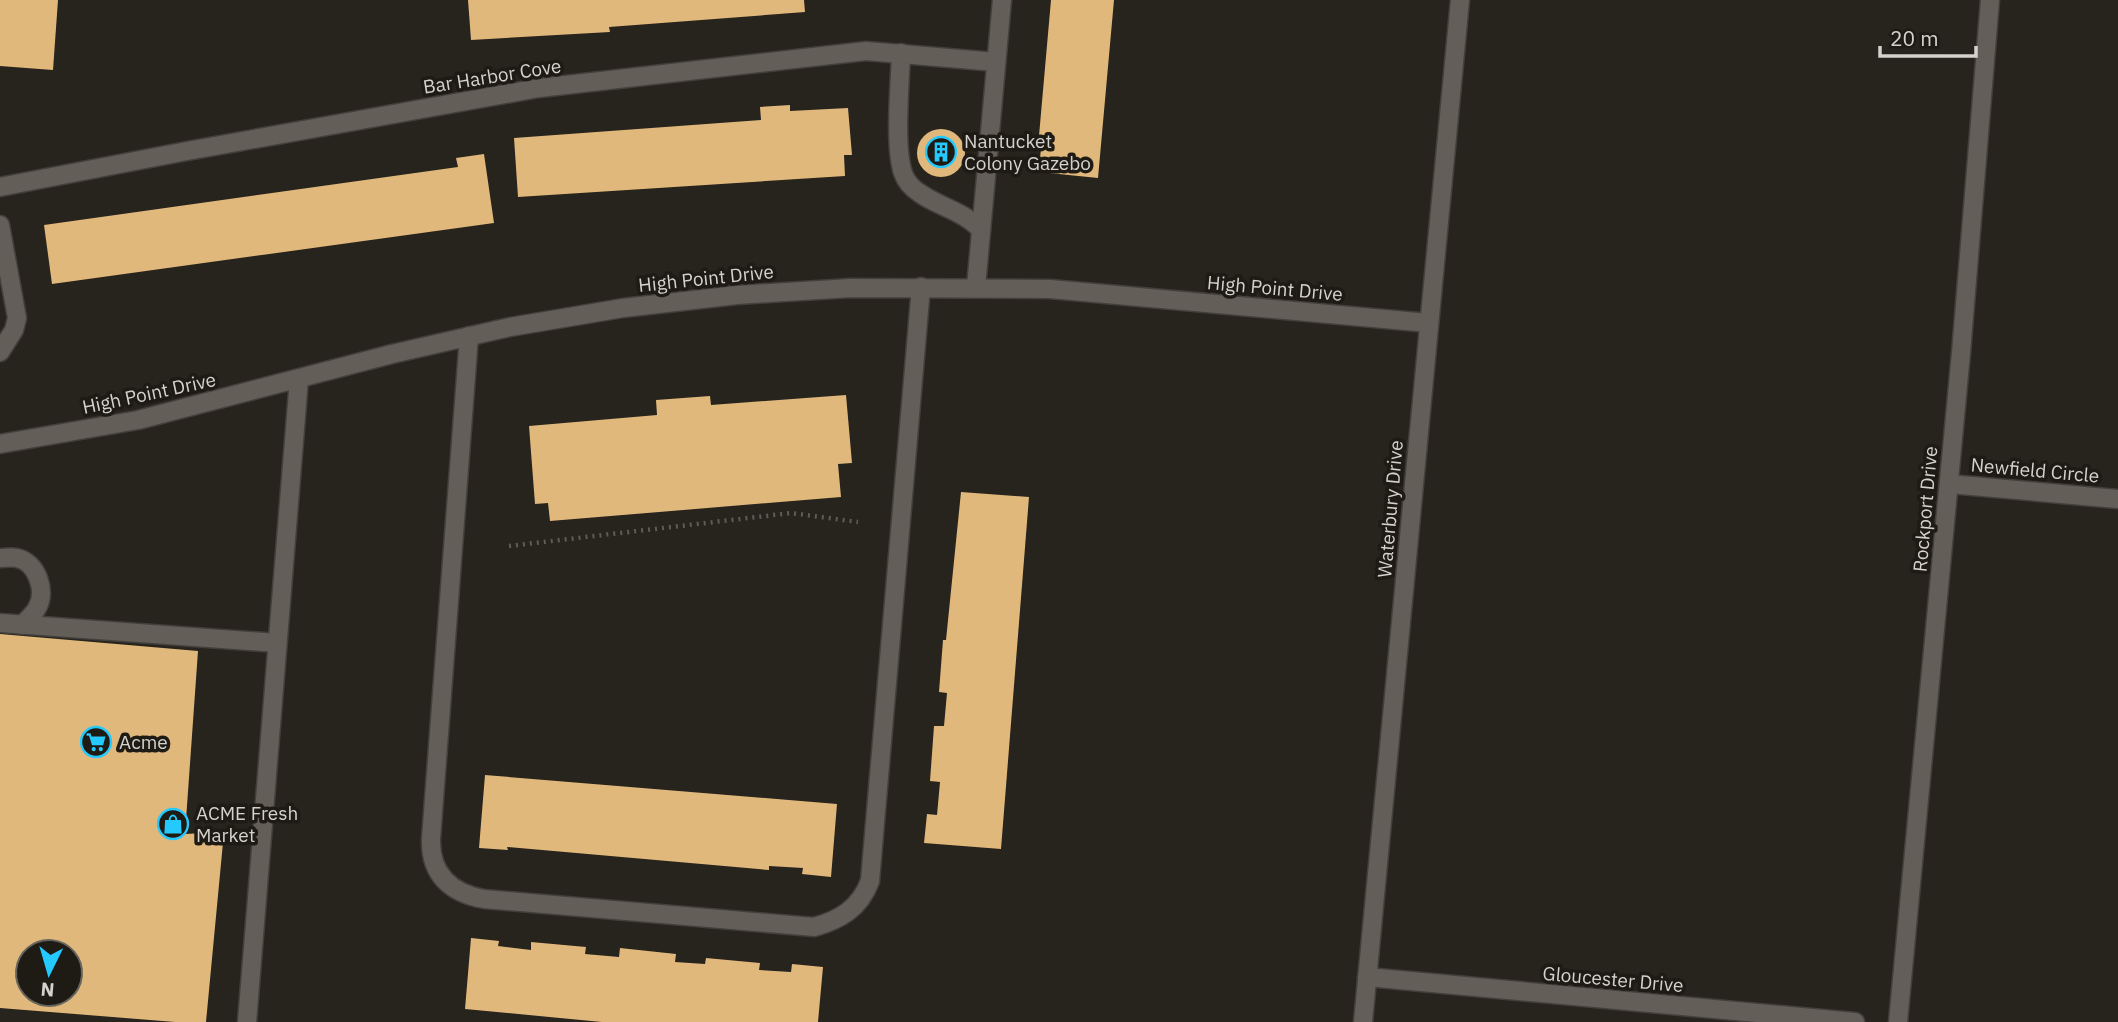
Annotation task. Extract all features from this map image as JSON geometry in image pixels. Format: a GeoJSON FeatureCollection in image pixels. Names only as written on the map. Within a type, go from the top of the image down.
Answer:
{"type":"FeatureCollection","features":[{"type":"Feature","properties":{"kind":"street"},"geometry":{"type":"LineString","coordinates":[[976,287],[1002,0]]}},
{"type":"Feature","properties":{"kind":"street","name":"Waterbury Drive"},"geometry":{"type":"LineString","coordinates":[[1363,1022],[1460,0]]}},
{"type":"Feature","properties":{"kind":"street","name":"Rockport Drive"},"geometry":{"type":"LineString","coordinates":[[1898,1022],[1949,484],[1990,0]]}},
{"type":"Feature","properties":{"kind":"street","name":"Bar Harbor Cove"},"geometry":{"type":"LineString","coordinates":[[0,187],[540,88],[855,52],[901,53],[996,62]]}},
{"type":"Feature","properties":{"kind":"street"},"geometry":{"type":"LineString","coordinates":[[901,53],[900,148],[903,174],[923,195],[974,222],[981,230]]}},
{"type":"Feature","properties":{"kind":"street"},"geometry":{"type":"LineString","coordinates":[[0,225],[17,318],[14,330],[0,352]]}},
{"type":"Feature","properties":{"kind":"street"},"geometry":{"type":"LineString","coordinates":[[469,336],[431,839],[432,859],[439,874],[463,893],[484,899],[814,927],[832,922],[849,912],[866,893],[870,881],[921,287]]}},
{"type":"Feature","properties":{"kind":"street","name":"High Point Drive"},"geometry":{"type":"LineString","coordinates":[[0,444],[138,420],[469,336],[623,308],[737,295],[851,288],[1050,289],[1429,323]]}},
{"type":"Feature","properties":{"kind":"street"},"geometry":{"type":"LineString","coordinates":[[247,1022],[299,379]]}},
{"type":"Feature","properties":{"kind":"street","name":"Newfield Circle"},"geometry":{"type":"LineString","coordinates":[[1949,484],[2118,499]]}},
{"type":"Feature","properties":{"kind":"street"},"geometry":{"type":"LineString","coordinates":[[0,558],[18,558],[28,564],[38,576],[42,594],[37,608],[22,625]]}},
{"type":"Feature","properties":{"kind":"street"},"geometry":{"type":"LineString","coordinates":[[0,623],[277,643]]}},
{"type":"Feature","properties":{"kind":"street","name":"Gloucester Drive"},"geometry":{"type":"LineString","coordinates":[[1367,977],[1855,1022]]}},
{"type":"Feature","properties":{"kind":"path"},"geometry":{"type":"LineString","coordinates":[[509,547],[791,513],[858,523]]}},
{"type":"Feature","properties":{"kind":"building"},"geometry":{"type":"Polygon","coordinates":[[[0,0],[58,0],[53,70],[0,66],[0,0]]]}},
{"type":"Feature","properties":{"kind":"building"},"geometry":{"type":"Polygon","coordinates":[[[468,0],[804,0],[805,12],[609,27],[610,32],[471,40],[468,0]]]}},
{"type":"Feature","properties":{"kind":"building"},"geometry":{"type":"Polygon","coordinates":[[[1051,0],[1114,0],[1098,178],[1039,172],[1041,147],[1038,147],[1051,0]]]}},
{"type":"Feature","properties":{"kind":"building"},"geometry":{"type":"Polygon","coordinates":[[[790,105],[790,111],[848,108],[852,155],[844,155],[845,176],[518,197],[514,138],[761,120],[760,107],[790,105]]]}},
{"type":"Feature","properties":{"kind":"building","name":"Nantucket Colony Gazebo"},"geometry":{"type":"Polygon","coordinates":[[[941,129],[958,136],[965,153],[958,170],[941,177],[924,170],[917,153],[924,136],[941,129]]]}},
{"type":"Feature","properties":{"kind":"building"},"geometry":{"type":"Polygon","coordinates":[[[484,154],[494,223],[52,284],[44,225],[458,167],[456,158],[484,154]]]}},
{"type":"Feature","properties":{"kind":"building"},"geometry":{"type":"Polygon","coordinates":[[[846,395],[852,463],[838,464],[841,497],[550,521],[548,503],[535,504],[529,426],[657,415],[656,400],[710,396],[711,405],[846,395]]]}},
{"type":"Feature","properties":{"kind":"building"},"geometry":{"type":"Polygon","coordinates":[[[961,492],[1029,497],[1001,849],[924,843],[927,814],[937,815],[940,782],[930,781],[934,726],[944,726],[947,693],[939,692],[961,492]]]}},
{"type":"Feature","properties":{"kind":"building","name":"Acme"},"geometry":{"type":"Polygon","coordinates":[[[0,634],[198,651],[185,834],[224,832],[206,1022],[175,1022],[0,1008],[0,634]]]}},
{"type":"Feature","properties":{"kind":"building"},"geometry":{"type":"Polygon","coordinates":[[[485,775],[837,804],[831,877],[802,874],[803,868],[769,866],[769,870],[507,847],[508,850],[479,848],[485,775]]]}},
{"type":"Feature","properties":{"kind":"building"},"geometry":{"type":"Polygon","coordinates":[[[471,938],[499,941],[498,946],[531,950],[531,942],[586,947],[585,954],[619,957],[620,948],[676,954],[675,962],[705,964],[706,958],[760,963],[759,970],[791,972],[792,964],[823,967],[818,1022],[602,1022],[465,1009],[471,938]]]}},
{"type":"Feature","properties":{"kind":"place","name":"Nantucket Colony Gazebo"},"geometry":{"type":"Point","coordinates":[941,152]}},
{"type":"Feature","properties":{"kind":"place","name":"Acme"},"geometry":{"type":"Point","coordinates":[96,742]}},
{"type":"Feature","properties":{"kind":"place","name":"ACME Fresh Market"},"geometry":{"type":"Point","coordinates":[173,824]}}]}
